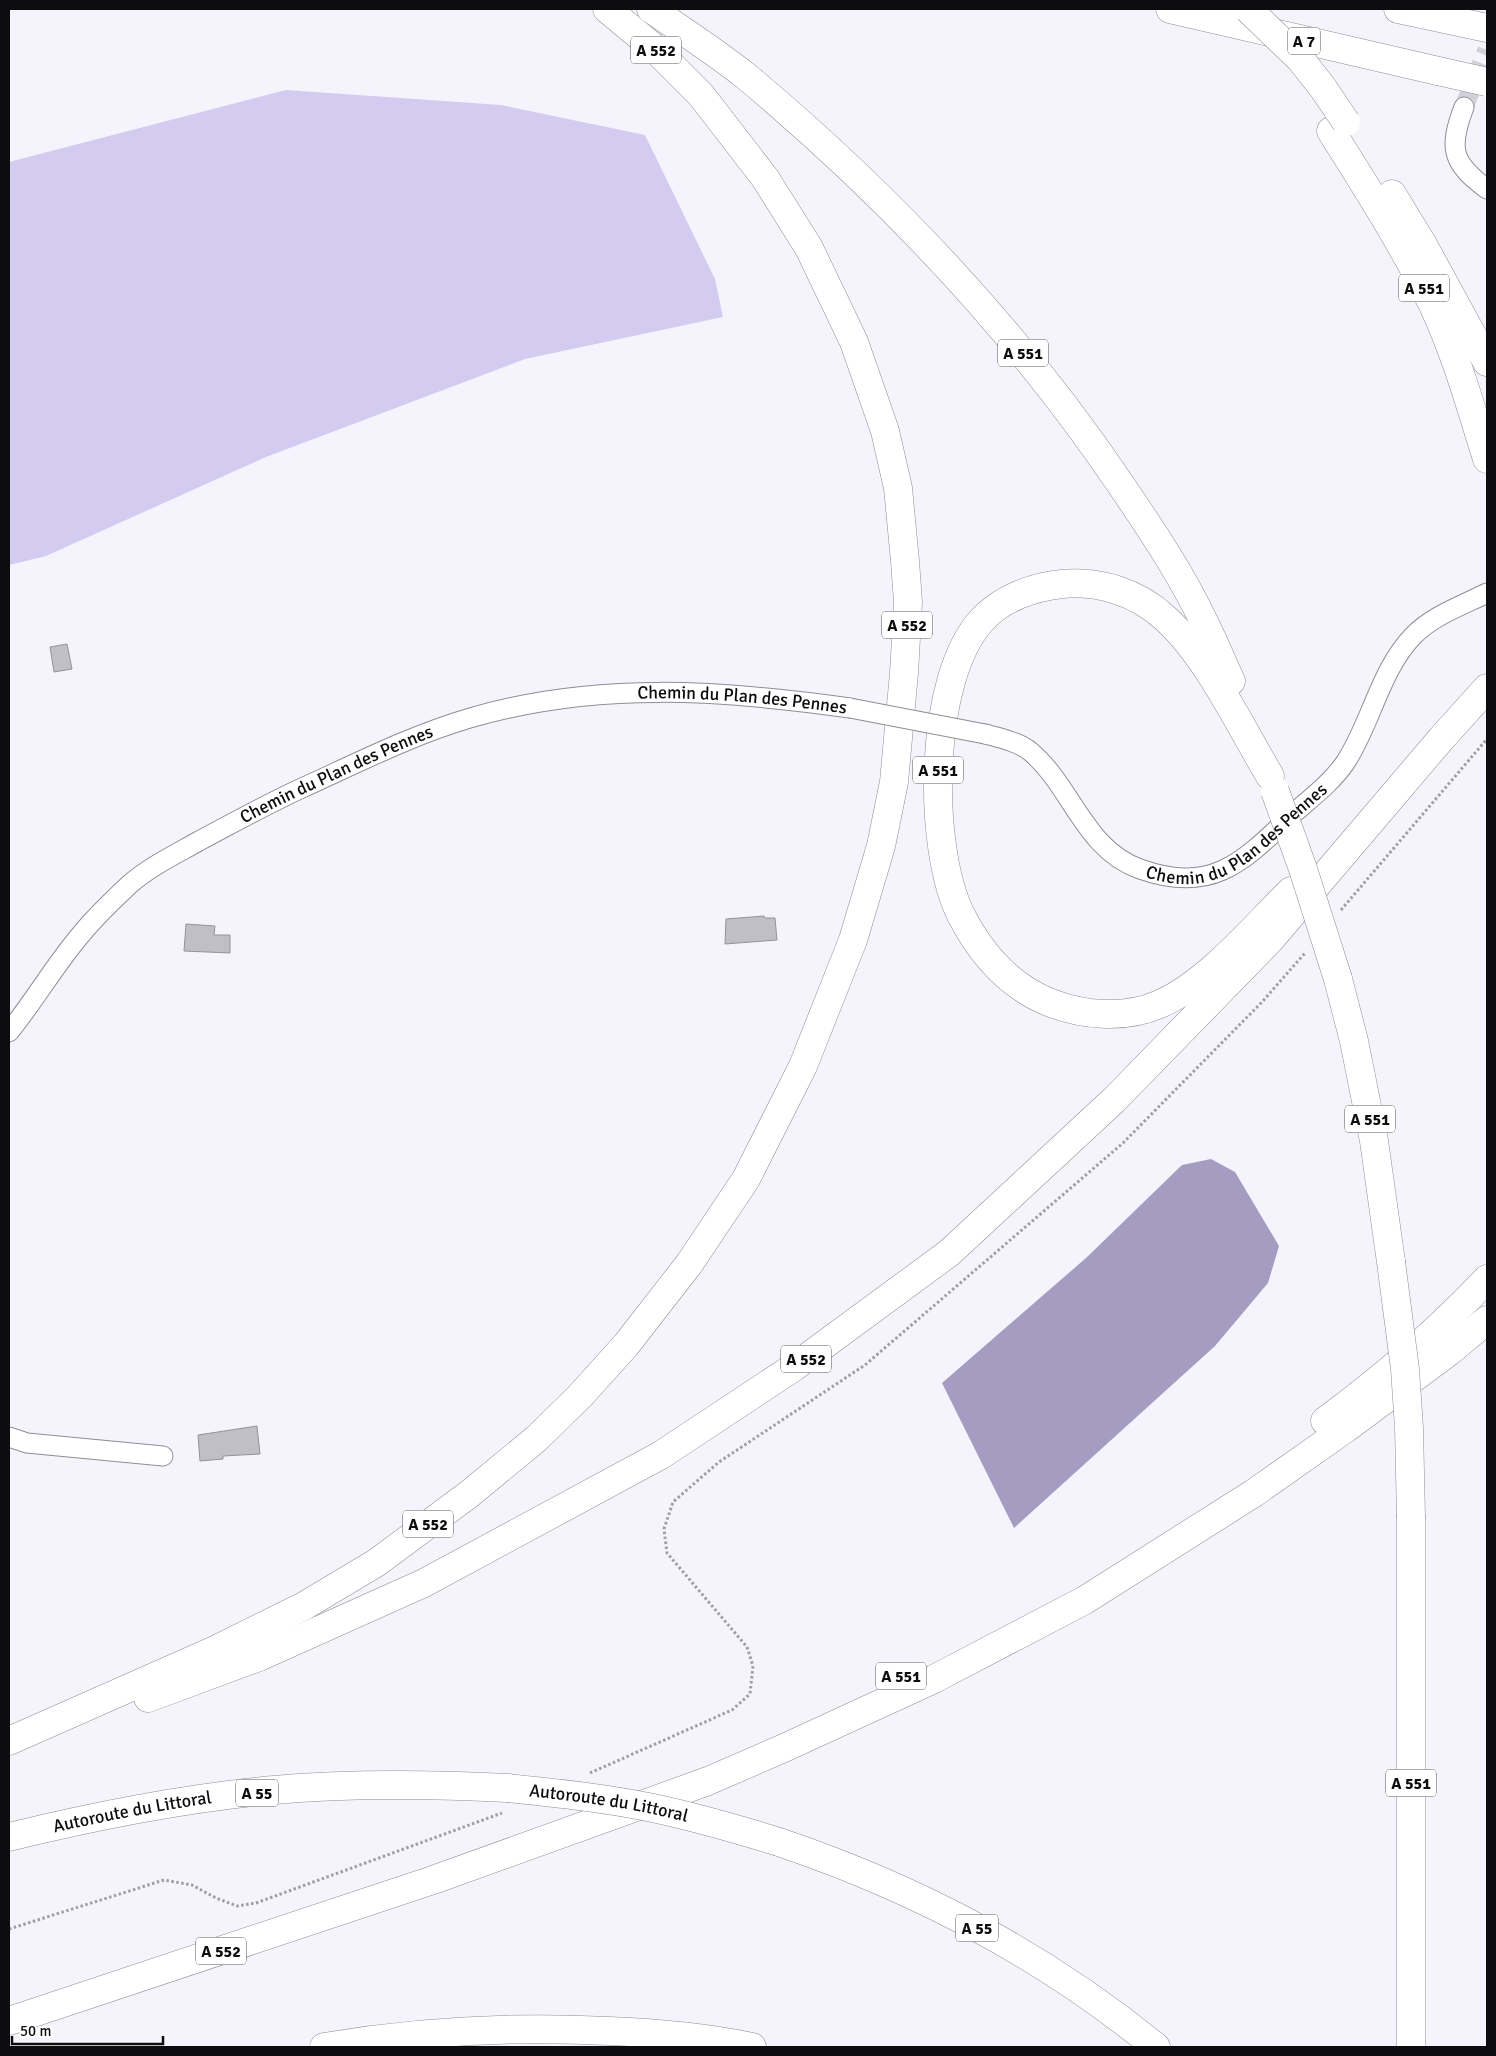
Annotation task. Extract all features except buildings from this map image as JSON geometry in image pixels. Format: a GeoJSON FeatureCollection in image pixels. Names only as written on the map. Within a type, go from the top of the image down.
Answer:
{"type":"FeatureCollection","features":[{"type":"Feature","properties":{"kind":"highway","name":"A 552"},"geometry":{"type":"LineString","coordinates":[[9,1741],[215,1650],[304,1606],[376,1563],[468,1495],[536,1439],[580,1396],[626,1345],[689,1264],[746,1179],[803,1066],[853,940],[881,846],[894,782],[904,673],[908,602],[905,561],[898,488],[885,430],[850,334],[809,248],[765,178],[701,95],[653,47],[607,9]]}},
{"type":"Feature","properties":{"kind":"highway","name":"A 551"},"geometry":{"type":"LineString","coordinates":[[651,9],[745,76],[844,163],[934,250],[1005,330],[1088,435],[1153,532],[1205,622],[1239,699],[1272,784],[1303,869],[1338,979],[1354,1041],[1374,1141],[1405,1369],[1412,1518],[1411,2047]]}},
{"type":"Feature","properties":{"kind":"highway","name":"A 7"},"geometry":{"type":"LineString","coordinates":[[1170,9],[1487,82]]}},
{"type":"Feature","properties":{"kind":"highway","name":"A 551"},"geometry":{"type":"LineString","coordinates":[[1247,9],[1301,60],[1339,127],[1386,219],[1434,306],[1461,376],[1487,459]]}},
{"type":"Feature","properties":{"kind":"highway"},"geometry":{"type":"LineString","coordinates":[[1398,9],[1487,28]]}},
{"type":"Feature","properties":{"kind":"highway","name":"A 551"},"geometry":{"type":"LineString","coordinates":[[1339,127],[1422,243],[1487,362]]}},
{"type":"Feature","properties":{"kind":"highway","name":"A 551"},"geometry":{"type":"LineString","coordinates":[[1272,784],[1204,664],[1188,642],[1164,616],[1131,595],[1100,585],[1074,583],[1038,587],[1008,600],[982,619],[964,646],[950,682],[938,749],[941,838],[948,882],[961,915],[987,956],[1013,983],[1034,996],[1060,1006],[1087,1012],[1115,1015],[1159,1004],[1179,994],[1214,967],[1442,739]]}},
{"type":"Feature","properties":{"kind":"highway","name":"A 552"},"geometry":{"type":"LineString","coordinates":[[9,1751],[259,1657],[424,1583],[661,1455],[794,1367],[949,1253],[1114,1100],[1270,940],[1487,688]]}},
{"type":"Feature","properties":{"kind":"highway","name":"A 551"},"geometry":{"type":"LineString","coordinates":[[433,1880],[850,1701],[968,1644],[1056,1597],[1239,1483],[1329,1417],[1377,1380],[1451,1317],[1487,1278]]}},
{"type":"Feature","properties":{"kind":"highway","name":"A 552"},"geometry":{"type":"LineString","coordinates":[[9,2021],[433,1880],[708,1781],[934,1678],[1085,1600],[1254,1493],[1450,1351],[1487,1320]]}},
{"type":"Feature","properties":{"kind":"highway","name":"Autoroute du Littoral"},"geometry":{"type":"LineString","coordinates":[[9,1837],[57,1825],[168,1805],[273,1790],[368,1785],[426,1784],[507,1799],[574,1795],[651,1808],[715,1823],[779,1842],[872,1876],[908,1892],[979,1929],[1055,1973],[1120,2018],[1156,2047]]}},
{"type":"Feature","properties":{"kind":"highway"},"geometry":{"type":"LineString","coordinates":[[324,2047],[362,2041],[489,2029],[549,2028],[648,2033],[723,2041],[752,2047]]}},
{"type":"Feature","properties":{"kind":"street"},"geometry":{"type":"LineString","coordinates":[[1464,108],[1457,125],[1455,138],[1456,154],[1463,168],[1487,189]]}},
{"type":"Feature","properties":{"kind":"street","name":"Chemin du Plan des Pennes"},"geometry":{"type":"LineString","coordinates":[[11,1026],[83,932],[132,883],[155,866],[268,804],[404,742],[468,718],[525,703],[591,694],[663,692],[730,694],[793,700],[850,708],[986,734],[1012,742],[1031,752],[1046,768],[1080,818],[1108,851],[1123,862],[1159,874],[1180,878],[1201,877],[1227,870],[1255,851],[1326,784],[1344,763],[1392,666],[1412,636],[1422,628],[1487,593]]}},
{"type":"Feature","properties":{"kind":"street"},"geometry":{"type":"LineString","coordinates":[[9,1437],[27,1443],[163,1456]]}},
{"type":"Feature","properties":{"kind":"path"},"geometry":{"type":"LineString","coordinates":[[1339,912],[1487,739]]}},
{"type":"Feature","properties":{"kind":"path"},"geometry":{"type":"LineString","coordinates":[[587,1774],[732,1710],[750,1694],[754,1666],[747,1647],[667,1553],[664,1529],[673,1502],[719,1462],[865,1365],[1122,1143],[1262,1002],[1307,950]]}},
{"type":"Feature","properties":{"kind":"path"},"geometry":{"type":"LineString","coordinates":[[9,1929],[164,1880],[192,1885],[216,1898],[238,1906],[256,1903],[507,1799]]}},
{"type":"Feature","properties":{"kind":"shaded area"},"geometry":{"type":"Polygon","coordinates":[[[286,90],[501,105],[645,135],[715,279],[723,317],[525,359],[266,457],[46,556],[9,565],[9,162],[286,90]]]}},
{"type":"Feature","properties":{"kind":"shaded area"},"geometry":{"type":"Polygon","coordinates":[[[1211,1159],[1235,1172],[1279,1246],[1268,1283],[1215,1346],[1014,1528],[942,1383],[1086,1258],[1182,1165],[1211,1159]]]}},
{"type":"Feature","properties":{"kind":"tunnel"},"geometry":{"type":"LineString","coordinates":[[1464,107],[1487,50]]}}]}
